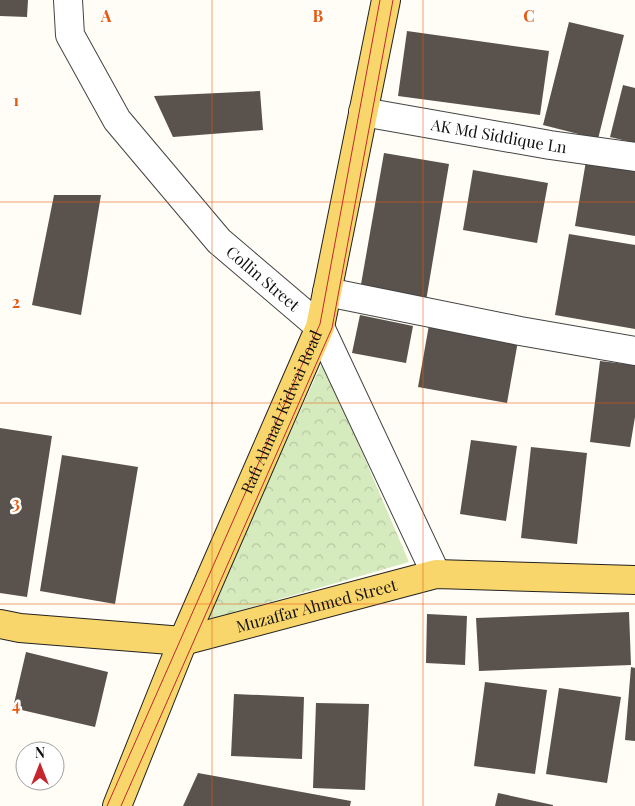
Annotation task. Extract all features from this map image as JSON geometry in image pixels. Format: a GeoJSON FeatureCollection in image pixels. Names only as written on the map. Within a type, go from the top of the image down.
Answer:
{"type":"FeatureCollection","features":[{"type":"Feature","properties":{"kind":"main road","name":"Rafi Ahmad Kidwai Road"},"geometry":{"type":"LineString","coordinates":[[117,806],[183,641],[320,327],[386,0]]}},
{"type":"Feature","properties":{"kind":"main road","name":"Muzaffar Ahmed Street"},"geometry":{"type":"LineString","coordinates":[[0,624],[20,628],[183,641],[436,574],[635,580]]}},
{"type":"Feature","properties":{"kind":"street","name":"Collin Street"},"geometry":{"type":"LineString","coordinates":[[68,0],[70,35],[117,120],[219,241],[320,327],[436,574]]}},
{"type":"Feature","properties":{"kind":"street","name":"AK Md Siddique Ln"},"geometry":{"type":"LineString","coordinates":[[363,112],[550,145],[635,156]]}},
{"type":"Feature","properties":{"kind":"street"},"geometry":{"type":"LineString","coordinates":[[327,292],[520,331],[635,351]]}},
{"type":"Feature","properties":{"kind":"green space"},"geometry":{"type":"Polygon","coordinates":[[[323,361],[409,562],[204,621],[323,361]]]}},
{"type":"Feature","properties":{"kind":"building"},"geometry":{"type":"Polygon","coordinates":[[[0,0],[28,0],[27,17],[0,16],[0,0]]]}},
{"type":"Feature","properties":{"kind":"building"},"geometry":{"type":"Polygon","coordinates":[[[569,22],[624,35],[598,139],[543,125],[569,22]]]}},
{"type":"Feature","properties":{"kind":"building"},"geometry":{"type":"Polygon","coordinates":[[[407,31],[549,51],[540,115],[398,96],[407,31]]]}},
{"type":"Feature","properties":{"kind":"building"},"geometry":{"type":"Polygon","coordinates":[[[623,85],[635,88],[635,143],[610,137],[623,85]]]}},
{"type":"Feature","properties":{"kind":"building"},"geometry":{"type":"Polygon","coordinates":[[[260,91],[263,130],[173,137],[154,96],[260,91]]]}},
{"type":"Feature","properties":{"kind":"building"},"geometry":{"type":"Polygon","coordinates":[[[384,153],[449,164],[426,301],[360,290],[384,153]]]}},
{"type":"Feature","properties":{"kind":"building"},"geometry":{"type":"Polygon","coordinates":[[[586,161],[635,169],[635,236],[575,226],[586,161]]]}},
{"type":"Feature","properties":{"kind":"building"},"geometry":{"type":"Polygon","coordinates":[[[473,170],[548,183],[537,243],[463,230],[473,170]]]}},
{"type":"Feature","properties":{"kind":"building"},"geometry":{"type":"Polygon","coordinates":[[[54,195],[101,195],[81,315],[32,305],[54,195]]]}},
{"type":"Feature","properties":{"kind":"building"},"geometry":{"type":"Polygon","coordinates":[[[569,234],[635,245],[635,329],[555,315],[569,234]]]}},
{"type":"Feature","properties":{"kind":"building"},"geometry":{"type":"Polygon","coordinates":[[[360,315],[413,326],[406,363],[352,353],[360,315]]]}},
{"type":"Feature","properties":{"kind":"building"},"geometry":{"type":"Polygon","coordinates":[[[429,325],[518,341],[507,403],[418,387],[429,325]]]}},
{"type":"Feature","properties":{"kind":"building"},"geometry":{"type":"Polygon","coordinates":[[[600,361],[635,365],[635,417],[630,447],[590,442],[600,361]]]}},
{"type":"Feature","properties":{"kind":"building"},"geometry":{"type":"Polygon","coordinates":[[[0,428],[52,436],[27,597],[0,593],[0,428]]]}},
{"type":"Feature","properties":{"kind":"building"},"geometry":{"type":"Polygon","coordinates":[[[471,440],[517,446],[506,521],[460,514],[471,440]]]}},
{"type":"Feature","properties":{"kind":"building"},"geometry":{"type":"Polygon","coordinates":[[[531,447],[587,453],[577,544],[521,538],[531,447]]]}},
{"type":"Feature","properties":{"kind":"building"},"geometry":{"type":"Polygon","coordinates":[[[62,455],[138,467],[115,604],[40,591],[62,455]]]}},
{"type":"Feature","properties":{"kind":"building"},"geometry":{"type":"Polygon","coordinates":[[[629,612],[631,665],[479,671],[476,618],[629,612]]]}},
{"type":"Feature","properties":{"kind":"building"},"geometry":{"type":"Polygon","coordinates":[[[427,614],[467,616],[465,665],[426,663],[427,614]]]}},
{"type":"Feature","properties":{"kind":"building"},"geometry":{"type":"Polygon","coordinates":[[[26,652],[108,672],[95,727],[13,708],[26,652]]]}},
{"type":"Feature","properties":{"kind":"building"},"geometry":{"type":"Polygon","coordinates":[[[631,667],[635,668],[635,741],[625,740],[631,667]]]}},
{"type":"Feature","properties":{"kind":"building"},"geometry":{"type":"Polygon","coordinates":[[[485,682],[547,690],[535,774],[474,766],[485,682]]]}},
{"type":"Feature","properties":{"kind":"building"},"geometry":{"type":"Polygon","coordinates":[[[559,688],[621,697],[607,783],[546,774],[559,688]]]}},
{"type":"Feature","properties":{"kind":"building"},"geometry":{"type":"Polygon","coordinates":[[[234,694],[304,697],[302,759],[231,756],[234,694]]]}},
{"type":"Feature","properties":{"kind":"building"},"geometry":{"type":"Polygon","coordinates":[[[316,703],[369,704],[365,790],[313,788],[316,703]]]}},
{"type":"Feature","properties":{"kind":"building"},"geometry":{"type":"Polygon","coordinates":[[[198,773],[351,801],[350,806],[183,806],[198,773]]]}},
{"type":"Feature","properties":{"kind":"building"},"geometry":{"type":"Polygon","coordinates":[[[498,793],[553,805],[553,806],[495,806],[498,793]]]}},
{"type":"Feature","properties":{"kind":"tram line"},"geometry":{"type":"LineString","coordinates":[[107,806],[320,324],[380,0]]}},
{"type":"Feature","properties":{"kind":"tram line"},"geometry":{"type":"LineString","coordinates":[[121,806],[332,328],[393,0]]}}]}
